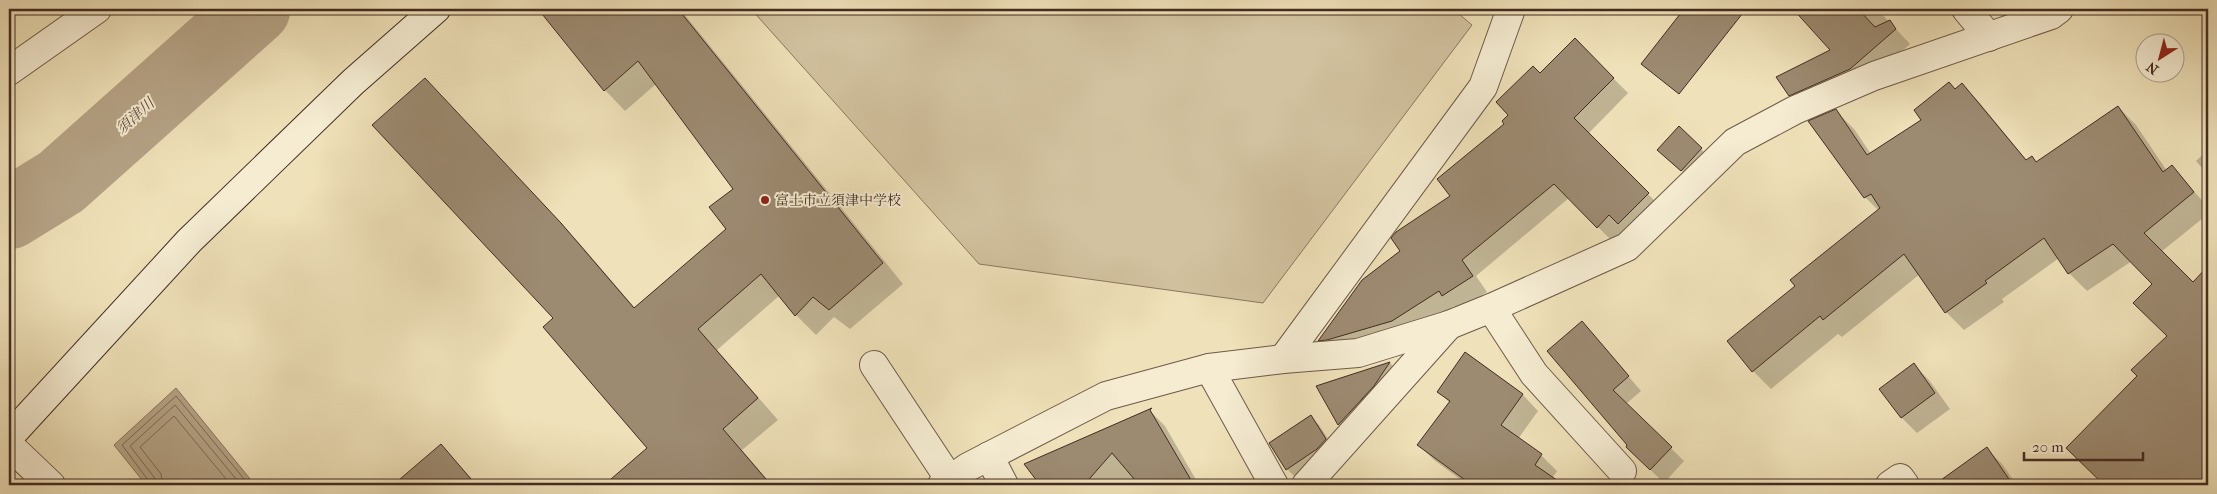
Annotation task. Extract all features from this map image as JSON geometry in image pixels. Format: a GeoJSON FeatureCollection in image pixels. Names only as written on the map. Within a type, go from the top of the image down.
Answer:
{"type":"FeatureCollection","features":[{"type":"Feature","properties":{"kind":"street"},"geometry":{"type":"LineString","coordinates":[[9,71],[97,9]]}},
{"type":"Feature","properties":{"kind":"street"},"geometry":{"type":"LineString","coordinates":[[9,437],[188,241],[353,82],[436,9]]}},
{"type":"Feature","properties":{"kind":"street"},"geometry":{"type":"LineString","coordinates":[[1283,359],[1483,87],[1511,9]]}},
{"type":"Feature","properties":{"kind":"street"},"geometry":{"type":"LineString","coordinates":[[1966,9],[1989,37]]}},
{"type":"Feature","properties":{"kind":"street"},"geometry":{"type":"LineString","coordinates":[[874,365],[946,483],[968,467],[1106,396],[1209,368],[1283,359],[1358,353],[1449,325],[1491,308],[1627,247],[1735,142],[1795,110],[1874,76],[2052,15],[2059,9]]}},
{"type":"Feature","properties":{"kind":"street"},"geometry":{"type":"LineString","coordinates":[[1491,308],[1534,374],[1622,471]]}},
{"type":"Feature","properties":{"kind":"street"},"geometry":{"type":"LineString","coordinates":[[1306,485],[1449,325]]}},
{"type":"Feature","properties":{"kind":"street"},"geometry":{"type":"LineString","coordinates":[[1209,368],[1274,485]]}},
{"type":"Feature","properties":{"kind":"street"},"geometry":{"type":"LineString","coordinates":[[9,445],[50,485]]}},
{"type":"Feature","properties":{"kind":"street"},"geometry":{"type":"LineString","coordinates":[[989,456],[1004,485]]}},
{"type":"Feature","properties":{"kind":"street"},"geometry":{"type":"LineString","coordinates":[[1890,485],[1900,478],[1905,485]]}},
{"type":"Feature","properties":{"kind":"shaded area"},"geometry":{"type":"Polygon","coordinates":[[[751,9],[1453,9],[1472,25],[1263,303],[979,264],[751,9]]]}},
{"type":"Feature","properties":{"kind":"water"},"geometry":{"type":"Polygon","coordinates":[[[176,388],[255,485],[146,485],[114,445],[176,388]]]}},
{"type":"Feature","properties":{"kind":"building"},"geometry":{"type":"Polygon","coordinates":[[[538,9],[678,9],[883,263],[829,310],[813,297],[795,316],[761,274],[698,329],[758,398],[723,429],[771,485],[604,485],[647,448],[543,327],[553,318],[372,125],[425,78],[561,223],[634,308],[726,229],[709,207],[733,189],[638,61],[604,91],[538,9]]]}},
{"type":"Feature","properties":{"kind":"building"},"geometry":{"type":"Polygon","coordinates":[[[1684,9],[1746,9],[1679,94],[1641,64],[1684,9]]]}},
{"type":"Feature","properties":{"kind":"building"},"geometry":{"type":"Polygon","coordinates":[[[1793,9],[1858,9],[1875,27],[1890,20],[1896,29],[1850,69],[1789,96],[1776,77],[1830,50],[1793,9]]]}},
{"type":"Feature","properties":{"kind":"building"},"geometry":{"type":"Polygon","coordinates":[[[1575,38],[1614,78],[1574,118],[1649,193],[1618,224],[1609,215],[1597,228],[1554,184],[1462,260],[1473,276],[1442,296],[1439,291],[1392,321],[1318,341],[1362,280],[1400,251],[1391,238],[1396,232],[1450,196],[1437,179],[1504,124],[1502,121],[1508,115],[1496,102],[1533,66],[1540,73],[1575,38]]]}},
{"type":"Feature","properties":{"kind":"building"},"geometry":{"type":"Polygon","coordinates":[[[1949,82],[1955,89],[1962,83],[2026,160],[2032,156],[2036,162],[2118,106],[2163,172],[2172,165],[2194,192],[2144,233],[2193,282],[2208,266],[2208,485],[2104,485],[2066,448],[2137,376],[2131,370],[2167,336],[2133,303],[2152,284],[2113,244],[2068,274],[2044,238],[1945,313],[1904,254],[1823,320],[1820,316],[1752,372],[1727,341],[1795,286],[1790,280],[1880,208],[1871,194],[1864,198],[1808,121],[1836,109],[1867,155],[1921,120],[1914,110],[1949,82]]]}},
{"type":"Feature","properties":{"kind":"building"},"geometry":{"type":"Polygon","coordinates":[[[1679,126],[1702,148],[1681,171],[1657,150],[1679,126]]]}},
{"type":"Feature","properties":{"kind":"building"},"geometry":{"type":"Polygon","coordinates":[[[1582,321],[1629,376],[1613,390],[1672,447],[1650,470],[1626,447],[1627,445],[1547,351],[1582,321]]]}},
{"type":"Feature","properties":{"kind":"building"},"geometry":{"type":"Polygon","coordinates":[[[1465,352],[1523,394],[1501,425],[1542,454],[1535,465],[1564,485],[1472,485],[1417,445],[1450,401],[1437,392],[1465,352]]]}},
{"type":"Feature","properties":{"kind":"building"},"geometry":{"type":"Polygon","coordinates":[[[1390,362],[1374,386],[1338,425],[1316,386],[1390,362]]]}},
{"type":"Feature","properties":{"kind":"building"},"geometry":{"type":"Polygon","coordinates":[[[1914,363],[1935,393],[1901,418],[1879,389],[1914,363]]]}},
{"type":"Feature","properties":{"kind":"building"},"geometry":{"type":"Polygon","coordinates":[[[1152,408],[1150,410],[1191,480],[1135,480],[1112,453],[1084,485],[1040,485],[1024,464],[1152,408]]]}},
{"type":"Feature","properties":{"kind":"building"},"geometry":{"type":"Polygon","coordinates":[[[1311,415],[1326,439],[1317,449],[1286,470],[1269,443],[1311,415]]]}},
{"type":"Feature","properties":{"kind":"building"},"geometry":{"type":"Polygon","coordinates":[[[441,444],[476,485],[393,485],[441,444]]]}},
{"type":"Feature","properties":{"kind":"building"},"geometry":{"type":"Polygon","coordinates":[[[1987,447],[2013,485],[1934,485],[1987,447]]]}},
{"type":"Feature","properties":{"kind":"waterway","name":"須津川"},"geometry":{"type":"LineString","coordinates":[[9,214],[61,182],[255,9]]}},
{"type":"Feature","properties":{"kind":"place","name":"富士市立須津中学校"},"geometry":{"type":"Point","coordinates":[765,200]}}]}
